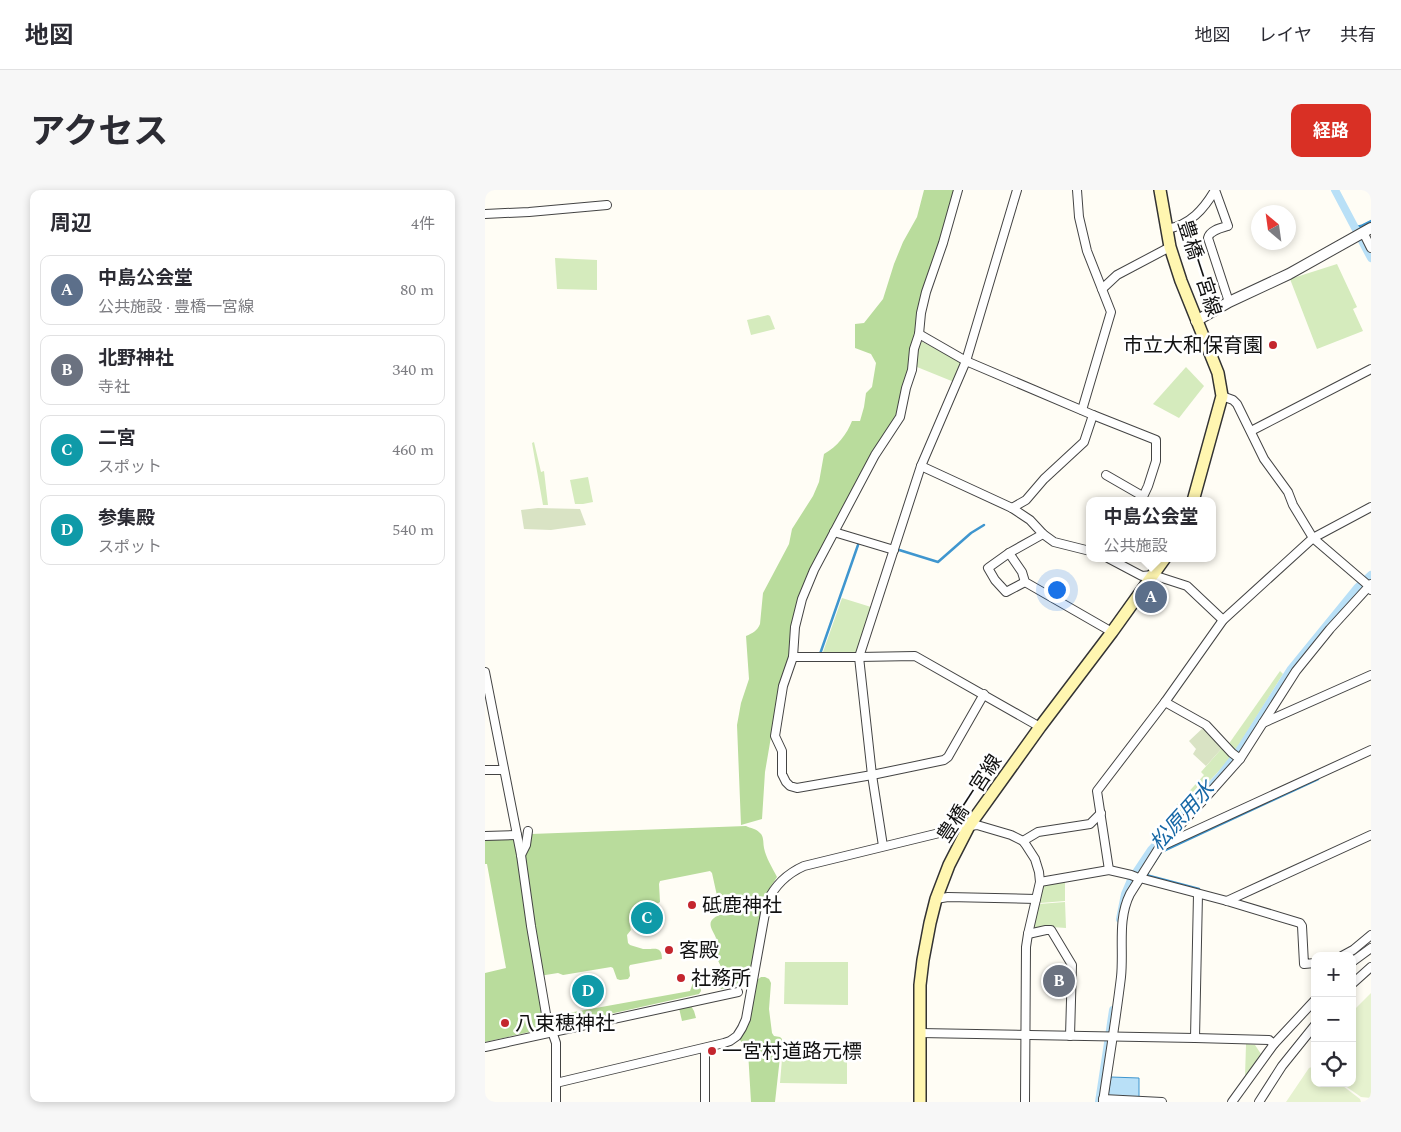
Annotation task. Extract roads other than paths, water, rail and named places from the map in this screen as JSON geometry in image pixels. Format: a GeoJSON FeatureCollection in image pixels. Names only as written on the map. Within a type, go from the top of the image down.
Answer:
{"type":"FeatureCollection","features":[{"type":"Feature","properties":{"kind":"main road","name":"豊橋一宮線"},"geometry":{"type":"LineString","coordinates":[[1160,190],[1171,247],[1181,281],[1218,373],[1222,396],[1194,497]]}},
{"type":"Feature","properties":{"kind":"main road","name":"豊橋一宮線"},"geometry":{"type":"LineString","coordinates":[[919,1102],[920,985],[923,960],[930,923],[949,866],[969,826],[1162,562]]}},
{"type":"Feature","properties":{"kind":"street"},"geometry":{"type":"LineString","coordinates":[[958,190],[943,243],[926,292],[919,334],[914,349],[913,370],[906,388],[900,418],[875,455],[814,570],[802,598],[795,627],[793,657],[783,686],[775,736],[781,751],[783,774],[786,782],[790,786],[797,788],[944,760],[948,757],[984,694]]}},
{"type":"Feature","properties":{"kind":"street"},"geometry":{"type":"LineString","coordinates":[[883,846],[872,775],[859,657],[921,466],[966,361],[1017,190]]}},
{"type":"Feature","properties":{"kind":"street"},"geometry":{"type":"LineString","coordinates":[[1077,190],[1079,217],[1087,251],[1111,312],[1082,410]]}},
{"type":"Feature","properties":{"kind":"street"},"geometry":{"type":"LineString","coordinates":[[1167,229],[1175,228],[1197,215],[1215,190]]}},
{"type":"Feature","properties":{"kind":"street"},"geometry":{"type":"LineString","coordinates":[[1215,190],[1228,226],[1211,232],[1208,238],[1229,302]]}},
{"type":"Feature","properties":{"kind":"street"},"geometry":{"type":"LineString","coordinates":[[485,214],[607,206]]}},
{"type":"Feature","properties":{"kind":"street"},"geometry":{"type":"LineString","coordinates":[[1196,321],[1229,302],[1289,274],[1367,230],[1371,248]]}},
{"type":"Feature","properties":{"kind":"street"},"geometry":{"type":"LineString","coordinates":[[1102,289],[1117,275],[1171,247]]}},
{"type":"Feature","properties":{"kind":"street"},"geometry":{"type":"LineString","coordinates":[[919,334],[966,361],[1156,440],[1156,461],[1144,497]]}},
{"type":"Feature","properties":{"kind":"street"},"geometry":{"type":"LineString","coordinates":[[1251,431],[1371,369]]}},
{"type":"Feature","properties":{"kind":"street"},"geometry":{"type":"LineString","coordinates":[[1162,1102],[1103,1101],[1121,975],[1123,917],[1126,901],[1135,877],[1240,758],[1296,671],[1330,629],[1370,587],[1313,538],[1293,505],[1288,492],[1264,459],[1237,404],[1233,400],[1222,396]]}},
{"type":"Feature","properties":{"kind":"street"},"geometry":{"type":"LineString","coordinates":[[1012,508],[1026,500],[1044,479],[1084,442],[1093,415]]}},
{"type":"Feature","properties":{"kind":"street"},"geometry":{"type":"LineString","coordinates":[[921,466],[1012,508],[1030,520],[1043,534],[1054,542],[1086,550]]}},
{"type":"Feature","properties":{"kind":"street"},"geometry":{"type":"LineString","coordinates":[[1106,475],[1141,497]]}},
{"type":"Feature","properties":{"kind":"street"},"geometry":{"type":"LineString","coordinates":[[1109,870],[1097,791],[1165,702],[1223,620],[1313,538],[1371,508]]}},
{"type":"Feature","properties":{"kind":"street"},"geometry":{"type":"LineString","coordinates":[[834,532],[894,550]]}},
{"type":"Feature","properties":{"kind":"street"},"geometry":{"type":"LineString","coordinates":[[1025,582],[1006,592],[995,580],[988,568],[1009,553],[1043,534]]}},
{"type":"Feature","properties":{"kind":"street"},"geometry":{"type":"LineString","coordinates":[[1009,553],[1022,572],[1025,582],[1112,632]]}},
{"type":"Feature","properties":{"kind":"street"},"geometry":{"type":"LineString","coordinates":[[1117,562],[1142,576],[1153,575],[1187,586],[1223,620]]}},
{"type":"Feature","properties":{"kind":"street"},"geometry":{"type":"LineString","coordinates":[[793,657],[915,656],[1040,727]]}},
{"type":"Feature","properties":{"kind":"street"},"geometry":{"type":"LineString","coordinates":[[485,672],[489,712],[504,770],[517,834],[546,1014],[555,1043],[556,1102]]}},
{"type":"Feature","properties":{"kind":"street"},"geometry":{"type":"LineString","coordinates":[[1263,724],[1371,674]]}},
{"type":"Feature","properties":{"kind":"street"},"geometry":{"type":"LineString","coordinates":[[1165,702],[1206,725],[1232,753],[1240,758]]}},
{"type":"Feature","properties":{"kind":"street"},"geometry":{"type":"LineString","coordinates":[[1159,848],[1371,750]]}},
{"type":"Feature","properties":{"kind":"street"},"geometry":{"type":"LineString","coordinates":[[485,770],[504,770]]}},
{"type":"Feature","properties":{"kind":"street"},"geometry":{"type":"LineString","coordinates":[[1023,841],[1038,832],[1090,824],[1101,813]]}},
{"type":"Feature","properties":{"kind":"street"},"geometry":{"type":"LineString","coordinates":[[556,1083],[705,1048],[730,1041],[737,1036],[746,1019],[754,982],[765,910],[771,895],[782,879],[794,870],[883,846],[969,826],[983,826],[1023,841],[1035,858],[1041,882],[1035,899],[1027,946],[1025,1102]]}},
{"type":"Feature","properties":{"kind":"street"},"geometry":{"type":"LineString","coordinates":[[521,855],[527,845],[528,831]]}},
{"type":"Feature","properties":{"kind":"street"},"geometry":{"type":"LineString","coordinates":[[485,836],[517,834]]}},
{"type":"Feature","properties":{"kind":"street"},"geometry":{"type":"LineString","coordinates":[[1227,901],[1371,835]]}},
{"type":"Feature","properties":{"kind":"street"},"geometry":{"type":"LineString","coordinates":[[1041,882],[1109,870],[1227,901],[1300,923],[1302,926],[1304,964],[1311,963]]}},
{"type":"Feature","properties":{"kind":"street"},"geometry":{"type":"LineString","coordinates":[[1195,1038],[1198,894]]}},
{"type":"Feature","properties":{"kind":"street"},"geometry":{"type":"LineString","coordinates":[[937,898],[1035,899]]}},
{"type":"Feature","properties":{"kind":"street"},"geometry":{"type":"LineString","coordinates":[[1028,934],[1051,930],[1072,965],[1070,1036]]}},
{"type":"Feature","properties":{"kind":"street"},"geometry":{"type":"LineString","coordinates":[[1349,952],[1371,935]]}},
{"type":"Feature","properties":{"kind":"street"},"geometry":{"type":"LineString","coordinates":[[1356,959],[1371,948]]}},
{"type":"Feature","properties":{"kind":"street"},"geometry":{"type":"LineString","coordinates":[[1356,980],[1371,967]]}},
{"type":"Feature","properties":{"kind":"street"},"geometry":{"type":"LineString","coordinates":[[485,1047],[738,992]]}},
{"type":"Feature","properties":{"kind":"street"},"geometry":{"type":"LineString","coordinates":[[1232,1102],[1275,1044],[1311,1004]]}},
{"type":"Feature","properties":{"kind":"street"},"geometry":{"type":"LineString","coordinates":[[1259,1102],[1282,1066],[1311,1030]]}},
{"type":"Feature","properties":{"kind":"street"},"geometry":{"type":"LineString","coordinates":[[920,1034],[1269,1040],[1275,1044]]}},
{"type":"Feature","properties":{"kind":"street"},"geometry":{"type":"LineString","coordinates":[[705,1048],[705,1102]]}},
{"type":"Feature","properties":{"kind":"water"},"geometry":{"type":"Polygon","coordinates":[[[1111,1077],[1139,1078],[1139,1097],[1108,1096],[1111,1077]]]}},
{"type":"Feature","properties":{"kind":"waterway","name":"松原用水"},"geometry":{"type":"LineString","coordinates":[[1335,190],[1371,258]]}},
{"type":"Feature","properties":{"kind":"waterway"},"geometry":{"type":"LineString","coordinates":[[1354,227],[1371,221]]}},
{"type":"Feature","properties":{"kind":"waterway"},"geometry":{"type":"LineString","coordinates":[[896,549],[938,562],[971,533],[984,525]]}},
{"type":"Feature","properties":{"kind":"waterway"},"geometry":{"type":"LineString","coordinates":[[820,654],[858,545]]}},
{"type":"Feature","properties":{"kind":"waterway","name":"松原用水"},"geometry":{"type":"LineString","coordinates":[[1120,919],[1125,894],[1131,880],[1151,850],[1220,776],[1243,745],[1291,669],[1357,588],[1371,575]]}},
{"type":"Feature","properties":{"kind":"waterway"},"geometry":{"type":"LineString","coordinates":[[1153,864],[1161,852],[1318,779]]}},
{"type":"Feature","properties":{"kind":"waterway"},"geometry":{"type":"LineString","coordinates":[[1148,873],[1146,875],[1199,889]]}},
{"type":"Feature","properties":{"kind":"waterway","name":"松原用水"},"geometry":{"type":"LineString","coordinates":[[1099,1102],[1113,1010]]}},
{"type":"Feature","properties":{"kind":"place","name":"市立大和保育園"},"geometry":{"type":"Point","coordinates":[1273,345]}},
{"type":"Feature","properties":{"kind":"place","name":"中島公会堂"},"geometry":{"type":"Point","coordinates":[1151,597]}},
{"type":"Feature","properties":{"kind":"place","name":"砥鹿神社"},"geometry":{"type":"Point","coordinates":[692,905]}},
{"type":"Feature","properties":{"kind":"place","name":"二宮"},"geometry":{"type":"Point","coordinates":[647,918]}},
{"type":"Feature","properties":{"kind":"place","name":"客殿"},"geometry":{"type":"Point","coordinates":[669,950]}},
{"type":"Feature","properties":{"kind":"place","name":"社務所"},"geometry":{"type":"Point","coordinates":[681,978]}},
{"type":"Feature","properties":{"kind":"place","name":"北野神社"},"geometry":{"type":"Point","coordinates":[1059,981]}},
{"type":"Feature","properties":{"kind":"place","name":"参集殿"},"geometry":{"type":"Point","coordinates":[588,991]}},
{"type":"Feature","properties":{"kind":"place","name":"八束穂神社"},"geometry":{"type":"Point","coordinates":[505,1023]}},
{"type":"Feature","properties":{"kind":"place","name":"一宮村道路元標"},"geometry":{"type":"Point","coordinates":[712,1051]}}]}
